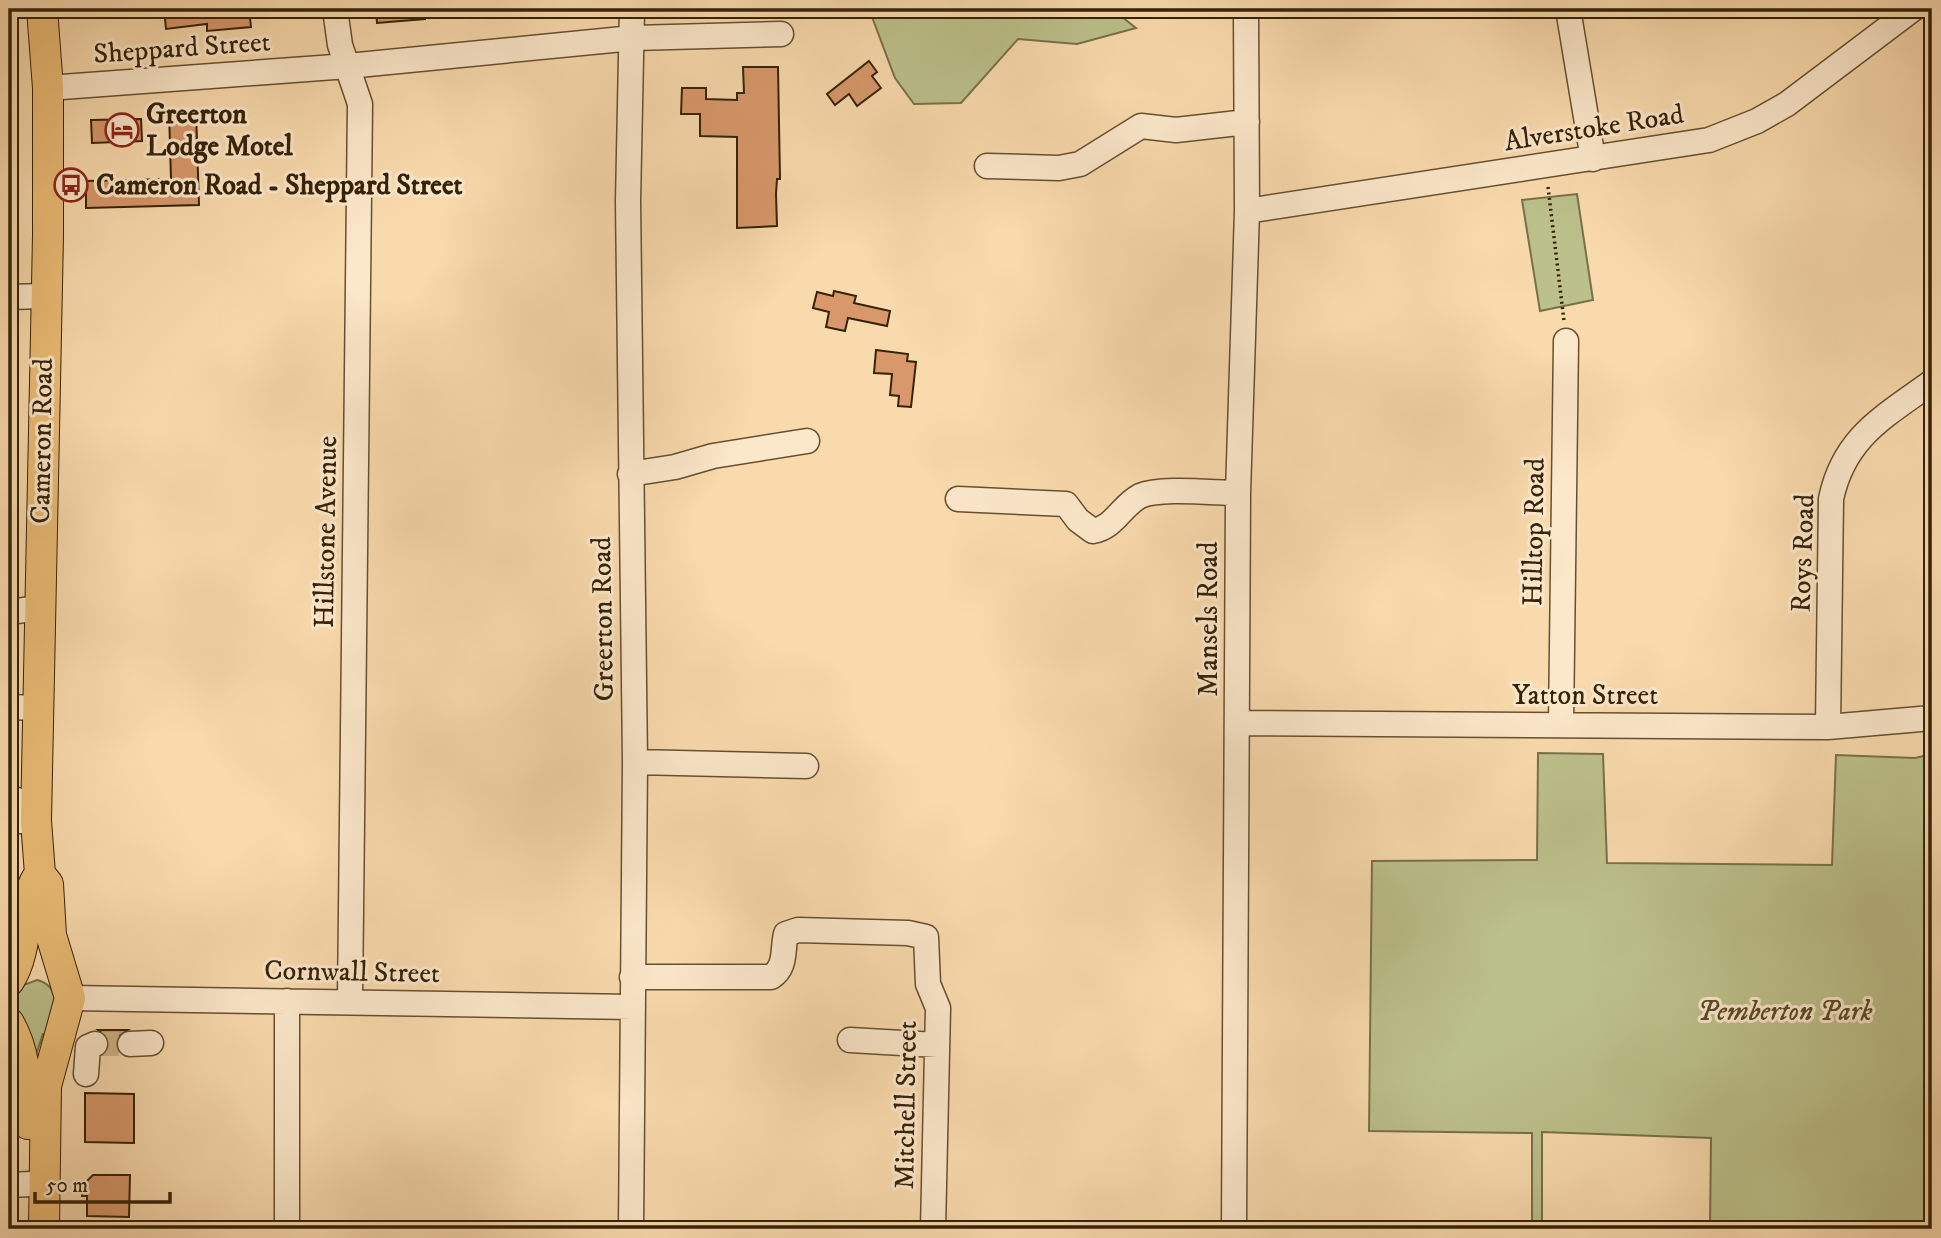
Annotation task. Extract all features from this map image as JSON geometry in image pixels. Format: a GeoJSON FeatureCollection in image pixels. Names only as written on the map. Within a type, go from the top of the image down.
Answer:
{"type":"FeatureCollection","features":[{"type":"Feature","properties":{"kind":"main road","name":"Cameron Road"},"geometry":{"type":"LineString","coordinates":[[42,9],[48,88],[40,608],[38,699],[27,816],[40,874],[48,884],[51,935],[66,988],[46,1086],[44,1229]]}},
{"type":"Feature","properties":{"kind":"main road","name":"Cameron Road"},"geometry":{"type":"LineString","coordinates":[[12,976],[28,922],[30,884],[40,874]]}},
{"type":"Feature","properties":{"kind":"main road","name":"Cameron Road"},"geometry":{"type":"LineString","coordinates":[[12,976],[37,966],[50,968],[66,988]]}},
{"type":"Feature","properties":{"kind":"main road"},"geometry":{"type":"LineString","coordinates":[[9,1023],[21,1047],[24,1064],[15,1185],[33,1229]]}},
{"type":"Feature","properties":{"kind":"street","name":"Hillstone Avenue"},"geometry":{"type":"LineString","coordinates":[[335,9],[337,33],[360,104],[350,1000]]}},
{"type":"Feature","properties":{"kind":"street","name":"Greerton Road"},"geometry":{"type":"LineString","coordinates":[[631,1229],[635,762],[628,201],[632,9]]}},
{"type":"Feature","properties":{"kind":"street","name":"Mansels Road"},"geometry":{"type":"LineString","coordinates":[[1234,1229],[1238,493],[1247,211],[1247,9]]}},
{"type":"Feature","properties":{"kind":"street"},"geometry":{"type":"LineString","coordinates":[[1568,9],[1593,159]]}},
{"type":"Feature","properties":{"kind":"street","name":"Alverstoke Road"},"geometry":{"type":"LineString","coordinates":[[1247,211],[1709,140],[1757,121],[1787,104],[1907,10]]}},
{"type":"Feature","properties":{"kind":"street","name":"Sheppard Street"},"geometry":{"type":"LineString","coordinates":[[48,88],[348,66],[633,38],[781,34]]}},
{"type":"Feature","properties":{"kind":"street"},"geometry":{"type":"LineString","coordinates":[[987,166],[1059,168],[1080,164],[1142,126],[1176,130],[1247,122]]}},
{"type":"Feature","properties":{"kind":"street"},"geometry":{"type":"LineString","coordinates":[[9,297],[45,296]]}},
{"type":"Feature","properties":{"kind":"street","name":"Hilltop Road"},"geometry":{"type":"LineString","coordinates":[[1561,724],[1566,341]]}},
{"type":"Feature","properties":{"kind":"street","name":"Roys Road"},"geometry":{"type":"LineString","coordinates":[[1828,727],[1831,499],[1836,479],[1842,460],[1864,435],[1932,382]]}},
{"type":"Feature","properties":{"kind":"street"},"geometry":{"type":"LineString","coordinates":[[630,474],[675,467],[713,456],[807,441]]}},
{"type":"Feature","properties":{"kind":"street"},"geometry":{"type":"LineString","coordinates":[[958,499],[1066,504],[1078,520],[1093,531],[1109,526],[1128,505],[1147,493],[1238,493]]}},
{"type":"Feature","properties":{"kind":"street"},"geometry":{"type":"LineString","coordinates":[[9,612],[40,608]]}},
{"type":"Feature","properties":{"kind":"street"},"geometry":{"type":"LineString","coordinates":[[9,689],[38,699]]}},
{"type":"Feature","properties":{"kind":"street"},"geometry":{"type":"LineString","coordinates":[[9,707],[38,699]]}},
{"type":"Feature","properties":{"kind":"street","name":"Yatton Street"},"geometry":{"type":"LineString","coordinates":[[1238,723],[1828,727],[1932,718]]}},
{"type":"Feature","properties":{"kind":"street"},"geometry":{"type":"LineString","coordinates":[[635,762],[806,766]]}},
{"type":"Feature","properties":{"kind":"street"},"geometry":{"type":"LineString","coordinates":[[9,797],[27,816]]}},
{"type":"Feature","properties":{"kind":"street","name":"Mitchell Street"},"geometry":{"type":"LineString","coordinates":[[632,977],[771,977],[776,975],[784,958],[786,934],[798,930],[921,934],[928,942],[928,984],[937,1008],[933,1229]]}},
{"type":"Feature","properties":{"kind":"street","name":"Cornwall Street"},"geometry":{"type":"LineString","coordinates":[[66,988],[288,1002],[350,1000],[633,1007]]}},
{"type":"Feature","properties":{"kind":"street"},"geometry":{"type":"LineString","coordinates":[[286,1229],[288,1002]]}},
{"type":"Feature","properties":{"kind":"street"},"geometry":{"type":"LineString","coordinates":[[850,1040],[937,1045]]}},
{"type":"Feature","properties":{"kind":"street"},"geometry":{"type":"LineString","coordinates":[[86,1074],[86,1053],[88,1047],[95,1044]]}},
{"type":"Feature","properties":{"kind":"path"},"geometry":{"type":"LineString","coordinates":[[1545,166],[1566,341]]}},
{"type":"Feature","properties":{"kind":"green space"},"geometry":{"type":"Polygon","coordinates":[[[869,9],[1112,9],[1136,28],[1077,44],[1018,39],[961,103],[914,104],[895,78],[869,9]]]}},
{"type":"Feature","properties":{"kind":"green space"},"geometry":{"type":"Polygon","coordinates":[[[1577,194],[1593,300],[1540,311],[1522,200],[1577,194]]]}},
{"type":"Feature","properties":{"kind":"green space","name":"Pemberton Park"},"geometry":{"type":"Polygon","coordinates":[[[1538,753],[1603,754],[1607,863],[1832,865],[1836,755],[1915,758],[1932,754],[1932,1229],[1710,1229],[1711,1138],[1542,1132],[1542,1229],[1532,1229],[1532,1133],[1369,1131],[1372,861],[1537,860],[1538,753]]]}},
{"type":"Feature","properties":{"kind":"green space"},"geometry":{"type":"Polygon","coordinates":[[[37,980],[51,988],[55,1010],[52,1034],[43,1034],[35,1058],[18,1022],[15,1004],[21,986],[37,980]]]}},
{"type":"Feature","properties":{"kind":"building"},"geometry":{"type":"Polygon","coordinates":[[[164,9],[249,9],[251,27],[207,31],[207,24],[166,29],[164,9]]]}},
{"type":"Feature","properties":{"kind":"building"},"geometry":{"type":"Polygon","coordinates":[[[376,9],[425,9],[425,19],[377,23],[376,9]]]}},
{"type":"Feature","properties":{"kind":"building"},"geometry":{"type":"Polygon","coordinates":[[[869,61],[877,72],[872,76],[881,88],[857,106],[849,94],[835,105],[827,94],[869,61]]]}},
{"type":"Feature","properties":{"kind":"building"},"geometry":{"type":"Polygon","coordinates":[[[743,67],[778,67],[780,179],[777,179],[776,194],[777,226],[737,228],[737,137],[700,136],[700,114],[681,114],[682,88],[706,88],[706,99],[737,100],[737,93],[744,93],[743,67]]]}},
{"type":"Feature","properties":{"kind":"building"},"geometry":{"type":"Polygon","coordinates":[[[169,111],[196,111],[199,205],[86,208],[86,181],[171,179],[169,111]]]}},
{"type":"Feature","properties":{"kind":"building"},"geometry":{"type":"Polygon","coordinates":[[[141,119],[142,141],[92,143],[91,120],[141,119]]]}},
{"type":"Feature","properties":{"kind":"building"},"geometry":{"type":"Polygon","coordinates":[[[834,291],[856,296],[854,303],[890,311],[887,326],[848,318],[845,331],[826,327],[829,312],[813,308],[817,292],[833,296],[834,291]]]}},
{"type":"Feature","properties":{"kind":"building"},"geometry":{"type":"Polygon","coordinates":[[[876,350],[908,354],[907,361],[916,362],[911,407],[898,406],[899,396],[890,395],[892,374],[874,373],[876,350]]]}},
{"type":"Feature","properties":{"kind":"building"},"geometry":{"type":"Polygon","coordinates":[[[98,1030],[128,1030],[117,1038],[117,1052],[108,1052],[108,1038],[98,1030]]]}},
{"type":"Feature","properties":{"kind":"building"},"geometry":{"type":"Polygon","coordinates":[[[85,1093],[134,1094],[134,1143],[85,1142],[85,1093]]]}},
{"type":"Feature","properties":{"kind":"building"},"geometry":{"type":"Polygon","coordinates":[[[93,1175],[130,1175],[129,1217],[87,1216],[87,1196],[82,1196],[82,1186],[93,1175]]]}},
{"type":"Feature","properties":{"kind":"tunnel"},"geometry":{"type":"LineString","coordinates":[[95,1044],[130,1044]]}},
{"type":"Feature","properties":{"kind":"place","name":"Greerton Lodge Motel"},"geometry":{"type":"Point","coordinates":[122,130]}},
{"type":"Feature","properties":{"kind":"place","name":"Cameron Road - Sheppard Street"},"geometry":{"type":"Point","coordinates":[71,185]}}]}
